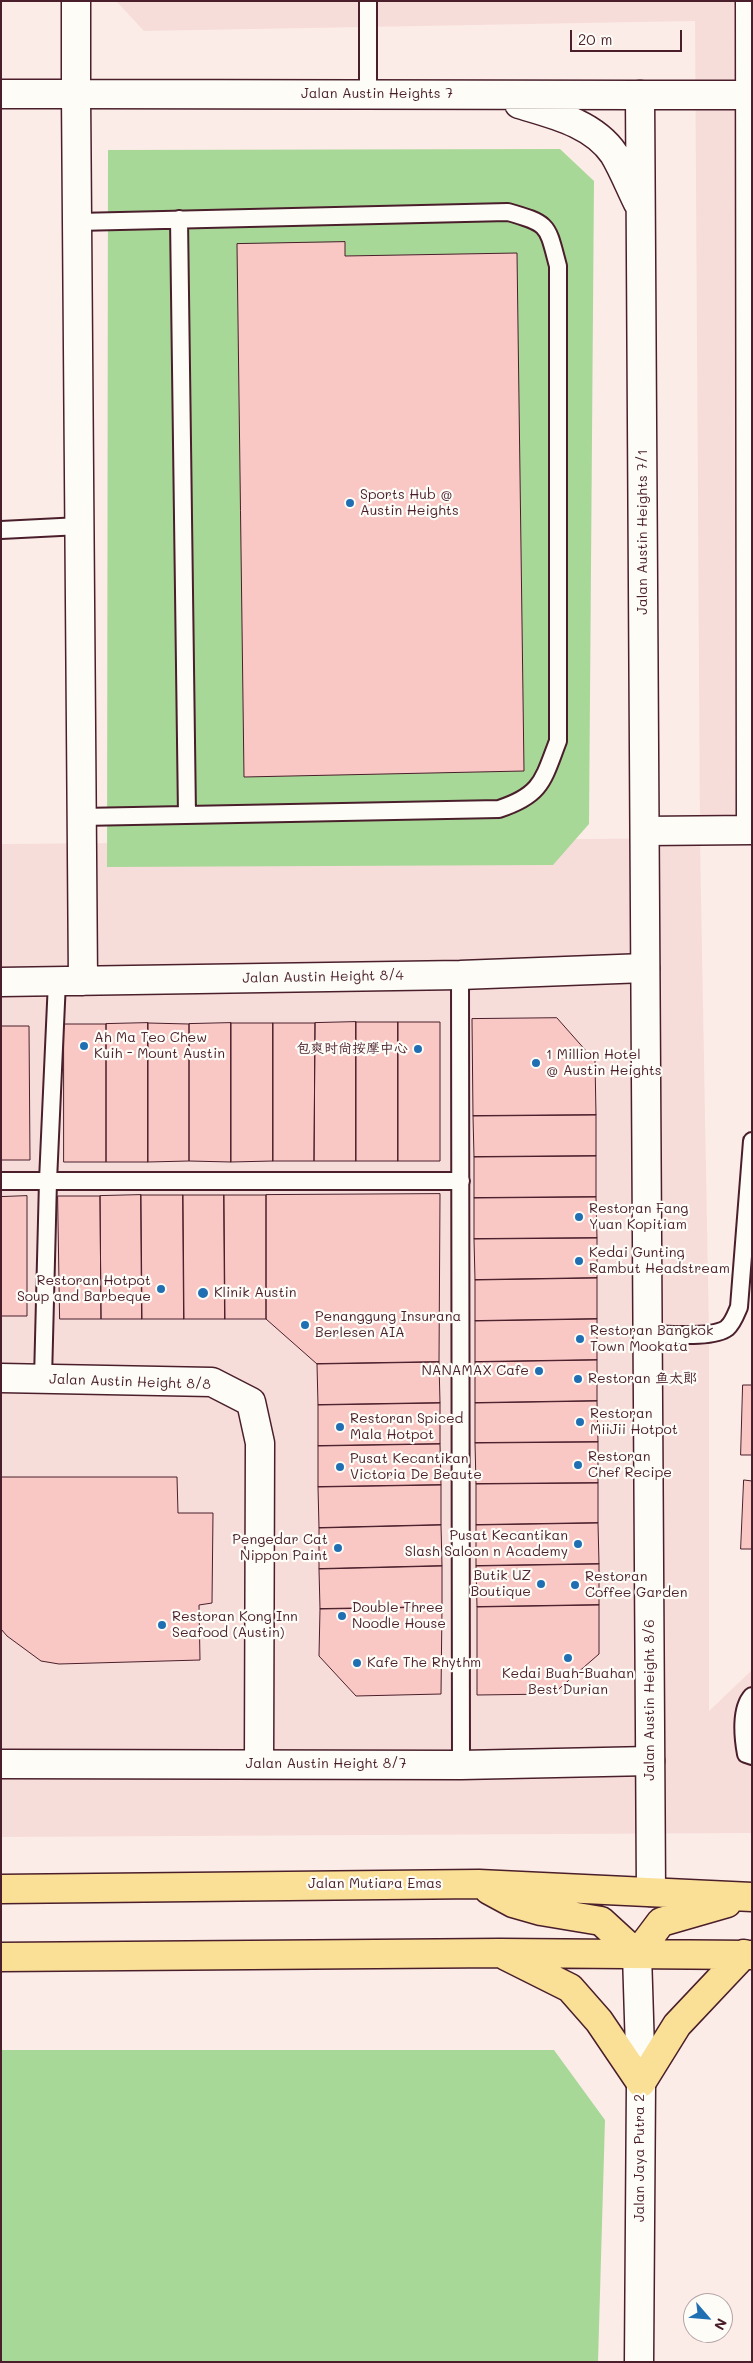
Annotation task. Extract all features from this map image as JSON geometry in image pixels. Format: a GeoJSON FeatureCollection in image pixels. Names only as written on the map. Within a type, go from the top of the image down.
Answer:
{"type":"FeatureCollection","features":[{"type":"Feature","properties":{"kind":"main road","name":"Jalan Mutiara Emas"},"geometry":{"type":"LineString","coordinates":[[1,1889],[478,1884],[751,1897]]}},
{"type":"Feature","properties":{"kind":"main road"},"geometry":{"type":"LineString","coordinates":[[478,1884],[513,1903],[541,1911],[601,1921],[637,1954]]}},
{"type":"Feature","properties":{"kind":"main road"},"geometry":{"type":"LineString","coordinates":[[637,1954],[661,1922],[751,1897]]}},
{"type":"Feature","properties":{"kind":"main road"},"geometry":{"type":"LineString","coordinates":[[500,1953],[570,1988],[599,2020],[641,2083],[677,2024],[748,1954]]}},
{"type":"Feature","properties":{"kind":"main road"},"geometry":{"type":"LineString","coordinates":[[1,1957],[500,1953],[748,1954]]}},
{"type":"Feature","properties":{"kind":"street"},"geometry":{"type":"LineString","coordinates":[[70,981],[82,817],[76,1]]}},
{"type":"Feature","properties":{"kind":"street"},"geometry":{"type":"LineString","coordinates":[[645,831],[752,830],[750,1]]}},
{"type":"Feature","properties":{"kind":"street","name":"Jalan Austin Heights 7"},"geometry":{"type":"LineString","coordinates":[[1,94],[751,95]]}},
{"type":"Feature","properties":{"kind":"street"},"geometry":{"type":"LineString","coordinates":[[489,95],[566,118],[595,134],[613,153],[641,209]]}},
{"type":"Feature","properties":{"kind":"street","name":"Jalan Austin Heights 7/1"},"geometry":{"type":"LineString","coordinates":[[640,95],[645,968]]}},
{"type":"Feature","properties":{"kind":"street","name":"Jalan Austin Height 8/4"},"geometry":{"type":"LineString","coordinates":[[1,982],[460,975],[645,968]]}},
{"type":"Feature","properties":{"kind":"street","name":"Jalan Austin Height 8/6"},"geometry":{"type":"LineString","coordinates":[[645,968],[651,1892]]}},
{"type":"Feature","properties":{"kind":"street","name":"Jalan Austin Height 8/8"},"geometry":{"type":"LineString","coordinates":[[1,1378],[212,1382],[251,1402],[260,1443],[260,1764]]}},
{"type":"Feature","properties":{"kind":"street","name":"Jalan Austin Height 8/7"},"geometry":{"type":"LineString","coordinates":[[1,1764],[461,1765],[650,1761]]}},
{"type":"Feature","properties":{"kind":"street","name":"Jalan Jaya Putra 2"},"geometry":{"type":"LineString","coordinates":[[637,1954],[641,2083],[639,2362]]}},
{"type":"Feature","properties":{"kind":"lane"},"geometry":{"type":"LineString","coordinates":[[368,1],[368,94]]}},
{"type":"Feature","properties":{"kind":"lane"},"geometry":{"type":"LineString","coordinates":[[77,222],[508,212],[534,220],[549,231],[558,266],[558,741],[541,785],[518,803],[499,809],[82,817]]}},
{"type":"Feature","properties":{"kind":"lane"},"geometry":{"type":"LineString","coordinates":[[179,219],[187,815]]}},
{"type":"Feature","properties":{"kind":"lane"},"geometry":{"type":"LineString","coordinates":[[1,530],[80,526]]}},
{"type":"Feature","properties":{"kind":"lane"},"geometry":{"type":"LineString","coordinates":[[460,975],[461,1765]]}},
{"type":"Feature","properties":{"kind":"lane"},"geometry":{"type":"LineString","coordinates":[[43,1379],[48,1181],[70,981]]}},
{"type":"Feature","properties":{"kind":"lane"},"geometry":{"type":"LineString","coordinates":[[648,1334],[709,1334],[726,1329],[732,1321],[739,1307],[752,1141]]}},
{"type":"Feature","properties":{"kind":"lane"},"geometry":{"type":"LineString","coordinates":[[1,1181],[460,1182]]}},
{"type":"Feature","properties":{"kind":"lane"},"geometry":{"type":"LineString","coordinates":[[752,1696],[746,1709],[743,1740],[746,1754],[752,1756]]}},
{"type":"Feature","properties":{"kind":"shaded area"},"geometry":{"type":"Polygon","coordinates":[[[116,1],[752,1],[752,837],[700,839],[709,1334],[709,1711],[752,1670],[752,1833],[1,1837],[1,844],[700,838],[695,21],[144,31],[116,1]]]}},
{"type":"Feature","properties":{"kind":"green space","name":"Sports Hub @ Austin Heights"},"geometry":{"type":"Polygon","coordinates":[[[560,149],[594,181],[589,824],[553,865],[107,867],[108,150],[560,149]]]}},
{"type":"Feature","properties":{"kind":"green space"},"geometry":{"type":"Polygon","coordinates":[[[1,2050],[554,2050],[605,2120],[598,2362],[1,2362],[1,2050]]]}},
{"type":"Feature","properties":{"kind":"building"},"geometry":{"type":"Polygon","coordinates":[[[345,242],[345,256],[517,253],[524,771],[244,777],[237,244],[345,242]]]}},
{"type":"Feature","properties":{"kind":"building"},"geometry":{"type":"Polygon","coordinates":[[[557,1018],[595,1061],[596,1115],[473,1116],[472,1019],[557,1018]]]}},
{"type":"Feature","properties":{"kind":"building"},"geometry":{"type":"Polygon","coordinates":[[[356,1022],[398,1022],[398,1161],[356,1161],[356,1022]]]}},
{"type":"Feature","properties":{"kind":"building"},"geometry":{"type":"Polygon","coordinates":[[[356,1022],[356,1161],[314,1161],[315,1023],[356,1022]]]}},
{"type":"Feature","properties":{"kind":"building"},"geometry":{"type":"Polygon","coordinates":[[[398,1022],[440,1022],[440,1161],[398,1161],[398,1022]]]}},
{"type":"Feature","properties":{"kind":"building"},"geometry":{"type":"Polygon","coordinates":[[[148,1023],[189,1024],[189,1161],[148,1162],[148,1023]]]}},
{"type":"Feature","properties":{"kind":"building"},"geometry":{"type":"Polygon","coordinates":[[[148,1023],[148,1162],[106,1162],[106,1024],[148,1023]]]}},
{"type":"Feature","properties":{"kind":"building"},"geometry":{"type":"Polygon","coordinates":[[[231,1023],[273,1023],[273,1161],[231,1162],[231,1023]]]}},
{"type":"Feature","properties":{"kind":"building"},"geometry":{"type":"Polygon","coordinates":[[[231,1023],[231,1162],[189,1161],[189,1024],[231,1023]]]}},
{"type":"Feature","properties":{"kind":"building"},"geometry":{"type":"Polygon","coordinates":[[[273,1023],[315,1023],[314,1161],[273,1161],[273,1023]]]}},
{"type":"Feature","properties":{"kind":"building"},"geometry":{"type":"Polygon","coordinates":[[[64,1024],[106,1024],[106,1162],[64,1162],[64,1024]]]}},
{"type":"Feature","properties":{"kind":"building"},"geometry":{"type":"Polygon","coordinates":[[[1,1026],[29,1026],[30,1160],[1,1160],[1,1026]]]}},
{"type":"Feature","properties":{"kind":"building"},"geometry":{"type":"Polygon","coordinates":[[[596,1115],[596,1156],[474,1157],[473,1116],[596,1115]]]}},
{"type":"Feature","properties":{"kind":"building"},"geometry":{"type":"Polygon","coordinates":[[[596,1156],[596,1197],[474,1198],[474,1157],[596,1156]]]}},
{"type":"Feature","properties":{"kind":"building"},"geometry":{"type":"Polygon","coordinates":[[[440,1194],[439,1362],[317,1364],[266,1319],[266,1195],[440,1194]]]}},
{"type":"Feature","properties":{"kind":"building"},"geometry":{"type":"Polygon","coordinates":[[[141,1195],[142,1319],[101,1319],[100,1196],[141,1195]]]}},
{"type":"Feature","properties":{"kind":"building"},"geometry":{"type":"Polygon","coordinates":[[[141,1195],[183,1195],[184,1319],[142,1319],[141,1195]]]}},
{"type":"Feature","properties":{"kind":"building"},"geometry":{"type":"Polygon","coordinates":[[[183,1195],[224,1195],[225,1319],[184,1319],[183,1195]]]}},
{"type":"Feature","properties":{"kind":"building"},"geometry":{"type":"Polygon","coordinates":[[[224,1195],[266,1195],[266,1319],[225,1319],[224,1195]]]}},
{"type":"Feature","properties":{"kind":"building"},"geometry":{"type":"Polygon","coordinates":[[[27,1196],[27,1316],[1,1316],[1,1197],[27,1196]]]}},
{"type":"Feature","properties":{"kind":"building"},"geometry":{"type":"Polygon","coordinates":[[[58,1196],[100,1196],[101,1319],[60,1319],[58,1196]]]}},
{"type":"Feature","properties":{"kind":"building"},"geometry":{"type":"Polygon","coordinates":[[[596,1197],[597,1238],[474,1239],[474,1198],[596,1197]]]}},
{"type":"Feature","properties":{"kind":"building"},"geometry":{"type":"Polygon","coordinates":[[[597,1238],[597,1278],[475,1280],[474,1239],[597,1238]]]}},
{"type":"Feature","properties":{"kind":"building"},"geometry":{"type":"Polygon","coordinates":[[[597,1278],[597,1319],[475,1321],[475,1280],[597,1278]]]}},
{"type":"Feature","properties":{"kind":"building"},"geometry":{"type":"Polygon","coordinates":[[[597,1319],[597,1360],[475,1362],[475,1321],[597,1319]]]}},
{"type":"Feature","properties":{"kind":"building"},"geometry":{"type":"Polygon","coordinates":[[[597,1360],[597,1401],[475,1403],[475,1362],[597,1360]]]}},
{"type":"Feature","properties":{"kind":"building"},"geometry":{"type":"Polygon","coordinates":[[[439,1362],[440,1403],[318,1405],[317,1364],[439,1362]]]}},
{"type":"Feature","properties":{"kind":"building"},"geometry":{"type":"Polygon","coordinates":[[[743,1385],[752,1385],[752,1455],[741,1455],[743,1385]]]}},
{"type":"Feature","properties":{"kind":"building"},"geometry":{"type":"Polygon","coordinates":[[[597,1401],[598,1442],[475,1443],[475,1403],[597,1401]]]}},
{"type":"Feature","properties":{"kind":"building"},"geometry":{"type":"Polygon","coordinates":[[[440,1403],[440,1444],[318,1446],[318,1405],[440,1403]]]}},
{"type":"Feature","properties":{"kind":"building"},"geometry":{"type":"Polygon","coordinates":[[[598,1442],[598,1483],[476,1484],[475,1443],[598,1442]]]}},
{"type":"Feature","properties":{"kind":"building"},"geometry":{"type":"Polygon","coordinates":[[[440,1444],[441,1485],[318,1487],[318,1446],[440,1444]]]}},
{"type":"Feature","properties":{"kind":"building"},"geometry":{"type":"Polygon","coordinates":[[[1,1477],[177,1477],[178,1513],[213,1513],[212,1603],[199,1605],[200,1660],[59,1664],[41,1661],[7,1636],[1,1629],[1,1477]]]}},
{"type":"Feature","properties":{"kind":"building"},"geometry":{"type":"Polygon","coordinates":[[[744,1480],[752,1481],[752,1549],[741,1549],[744,1480]]]}},
{"type":"Feature","properties":{"kind":"building"},"geometry":{"type":"Polygon","coordinates":[[[598,1483],[598,1523],[476,1525],[476,1484],[598,1483]]]}},
{"type":"Feature","properties":{"kind":"building"},"geometry":{"type":"Polygon","coordinates":[[[441,1485],[441,1525],[319,1528],[318,1487],[441,1485]]]}},
{"type":"Feature","properties":{"kind":"building"},"geometry":{"type":"Polygon","coordinates":[[[598,1523],[599,1564],[476,1566],[476,1525],[598,1523]]]}},
{"type":"Feature","properties":{"kind":"building"},"geometry":{"type":"Polygon","coordinates":[[[441,1525],[442,1566],[319,1569],[319,1528],[441,1525]]]}},
{"type":"Feature","properties":{"kind":"building"},"geometry":{"type":"Polygon","coordinates":[[[599,1564],[599,1605],[477,1607],[476,1566],[599,1564]]]}},
{"type":"Feature","properties":{"kind":"building"},"geometry":{"type":"Polygon","coordinates":[[[442,1566],[442,1607],[320,1609],[319,1569],[442,1566]]]}},
{"type":"Feature","properties":{"kind":"building"},"geometry":{"type":"Polygon","coordinates":[[[599,1605],[599,1654],[553,1694],[477,1695],[477,1607],[599,1605]]]}},
{"type":"Feature","properties":{"kind":"building"},"geometry":{"type":"Polygon","coordinates":[[[442,1607],[441,1694],[356,1696],[319,1656],[320,1609],[442,1607]]]}},
{"type":"Feature","properties":{"kind":"place","name":"Sports Hub @ Austin Heights"},"geometry":{"type":"Point","coordinates":[350,503]}},
{"type":"Feature","properties":{"kind":"place","name":"Ah Ma Teo Chew Kuih - Mount Austin"},"geometry":{"type":"Point","coordinates":[84,1046]}},
{"type":"Feature","properties":{"kind":"place","name":"包爽时尚按摩中心"},"geometry":{"type":"Point","coordinates":[418,1049]}},
{"type":"Feature","properties":{"kind":"place","name":"1 Million Hotel @ Austin Heights"},"geometry":{"type":"Point","coordinates":[536,1063]}},
{"type":"Feature","properties":{"kind":"place","name":"Restoran Fang Yuan Kopitiam"},"geometry":{"type":"Point","coordinates":[579,1217]}},
{"type":"Feature","properties":{"kind":"place","name":"Kedai Gunting Rambut Headstream"},"geometry":{"type":"Point","coordinates":[579,1261]}},
{"type":"Feature","properties":{"kind":"place","name":"Restoran Hotpot Soup and Barbeque"},"geometry":{"type":"Point","coordinates":[161,1289]}},
{"type":"Feature","properties":{"kind":"place","name":"Klinik Austin"},"geometry":{"type":"Point","coordinates":[203,1293]}},
{"type":"Feature","properties":{"kind":"place","name":"Penanggung Insurana Berlesen AIA"},"geometry":{"type":"Point","coordinates":[305,1325]}},
{"type":"Feature","properties":{"kind":"place","name":"Restoran Bangkok Town Mookata"},"geometry":{"type":"Point","coordinates":[580,1339]}},
{"type":"Feature","properties":{"kind":"place","name":"NANAMAX Cafe"},"geometry":{"type":"Point","coordinates":[539,1371]}},
{"type":"Feature","properties":{"kind":"place","name":"Restoran 鱼太郎"},"geometry":{"type":"Point","coordinates":[578,1379]}},
{"type":"Feature","properties":{"kind":"place","name":"Restoran MiiJii Hotpot"},"geometry":{"type":"Point","coordinates":[580,1422]}},
{"type":"Feature","properties":{"kind":"place","name":"Restoran Spiced Mala Hotpot"},"geometry":{"type":"Point","coordinates":[340,1427]}},
{"type":"Feature","properties":{"kind":"place","name":"Restoran Chef Recipe"},"geometry":{"type":"Point","coordinates":[578,1465]}},
{"type":"Feature","properties":{"kind":"place","name":"Pusat Kecantikan Victoria De Beaute"},"geometry":{"type":"Point","coordinates":[340,1467]}},
{"type":"Feature","properties":{"kind":"place","name":"Pusat Kecantikan Slash Saloon n Academy"},"geometry":{"type":"Point","coordinates":[578,1544]}},
{"type":"Feature","properties":{"kind":"place","name":"Pengedar Cat Nippon Paint"},"geometry":{"type":"Point","coordinates":[338,1548]}},
{"type":"Feature","properties":{"kind":"place","name":"Butik UZ Boutique"},"geometry":{"type":"Point","coordinates":[541,1584]}},
{"type":"Feature","properties":{"kind":"place","name":"Restoran Coffee Garden"},"geometry":{"type":"Point","coordinates":[575,1585]}},
{"type":"Feature","properties":{"kind":"place","name":"Double Three Noodle House"},"geometry":{"type":"Point","coordinates":[342,1616]}},
{"type":"Feature","properties":{"kind":"place","name":"Restoran Kong Inn Seafood (Austin)"},"geometry":{"type":"Point","coordinates":[162,1625]}},
{"type":"Feature","properties":{"kind":"place","name":"Kedai Buah-Buahan Best Durian"},"geometry":{"type":"Point","coordinates":[568,1658]}},
{"type":"Feature","properties":{"kind":"place","name":"Kafe The Rhythm"},"geometry":{"type":"Point","coordinates":[357,1663]}}]}
